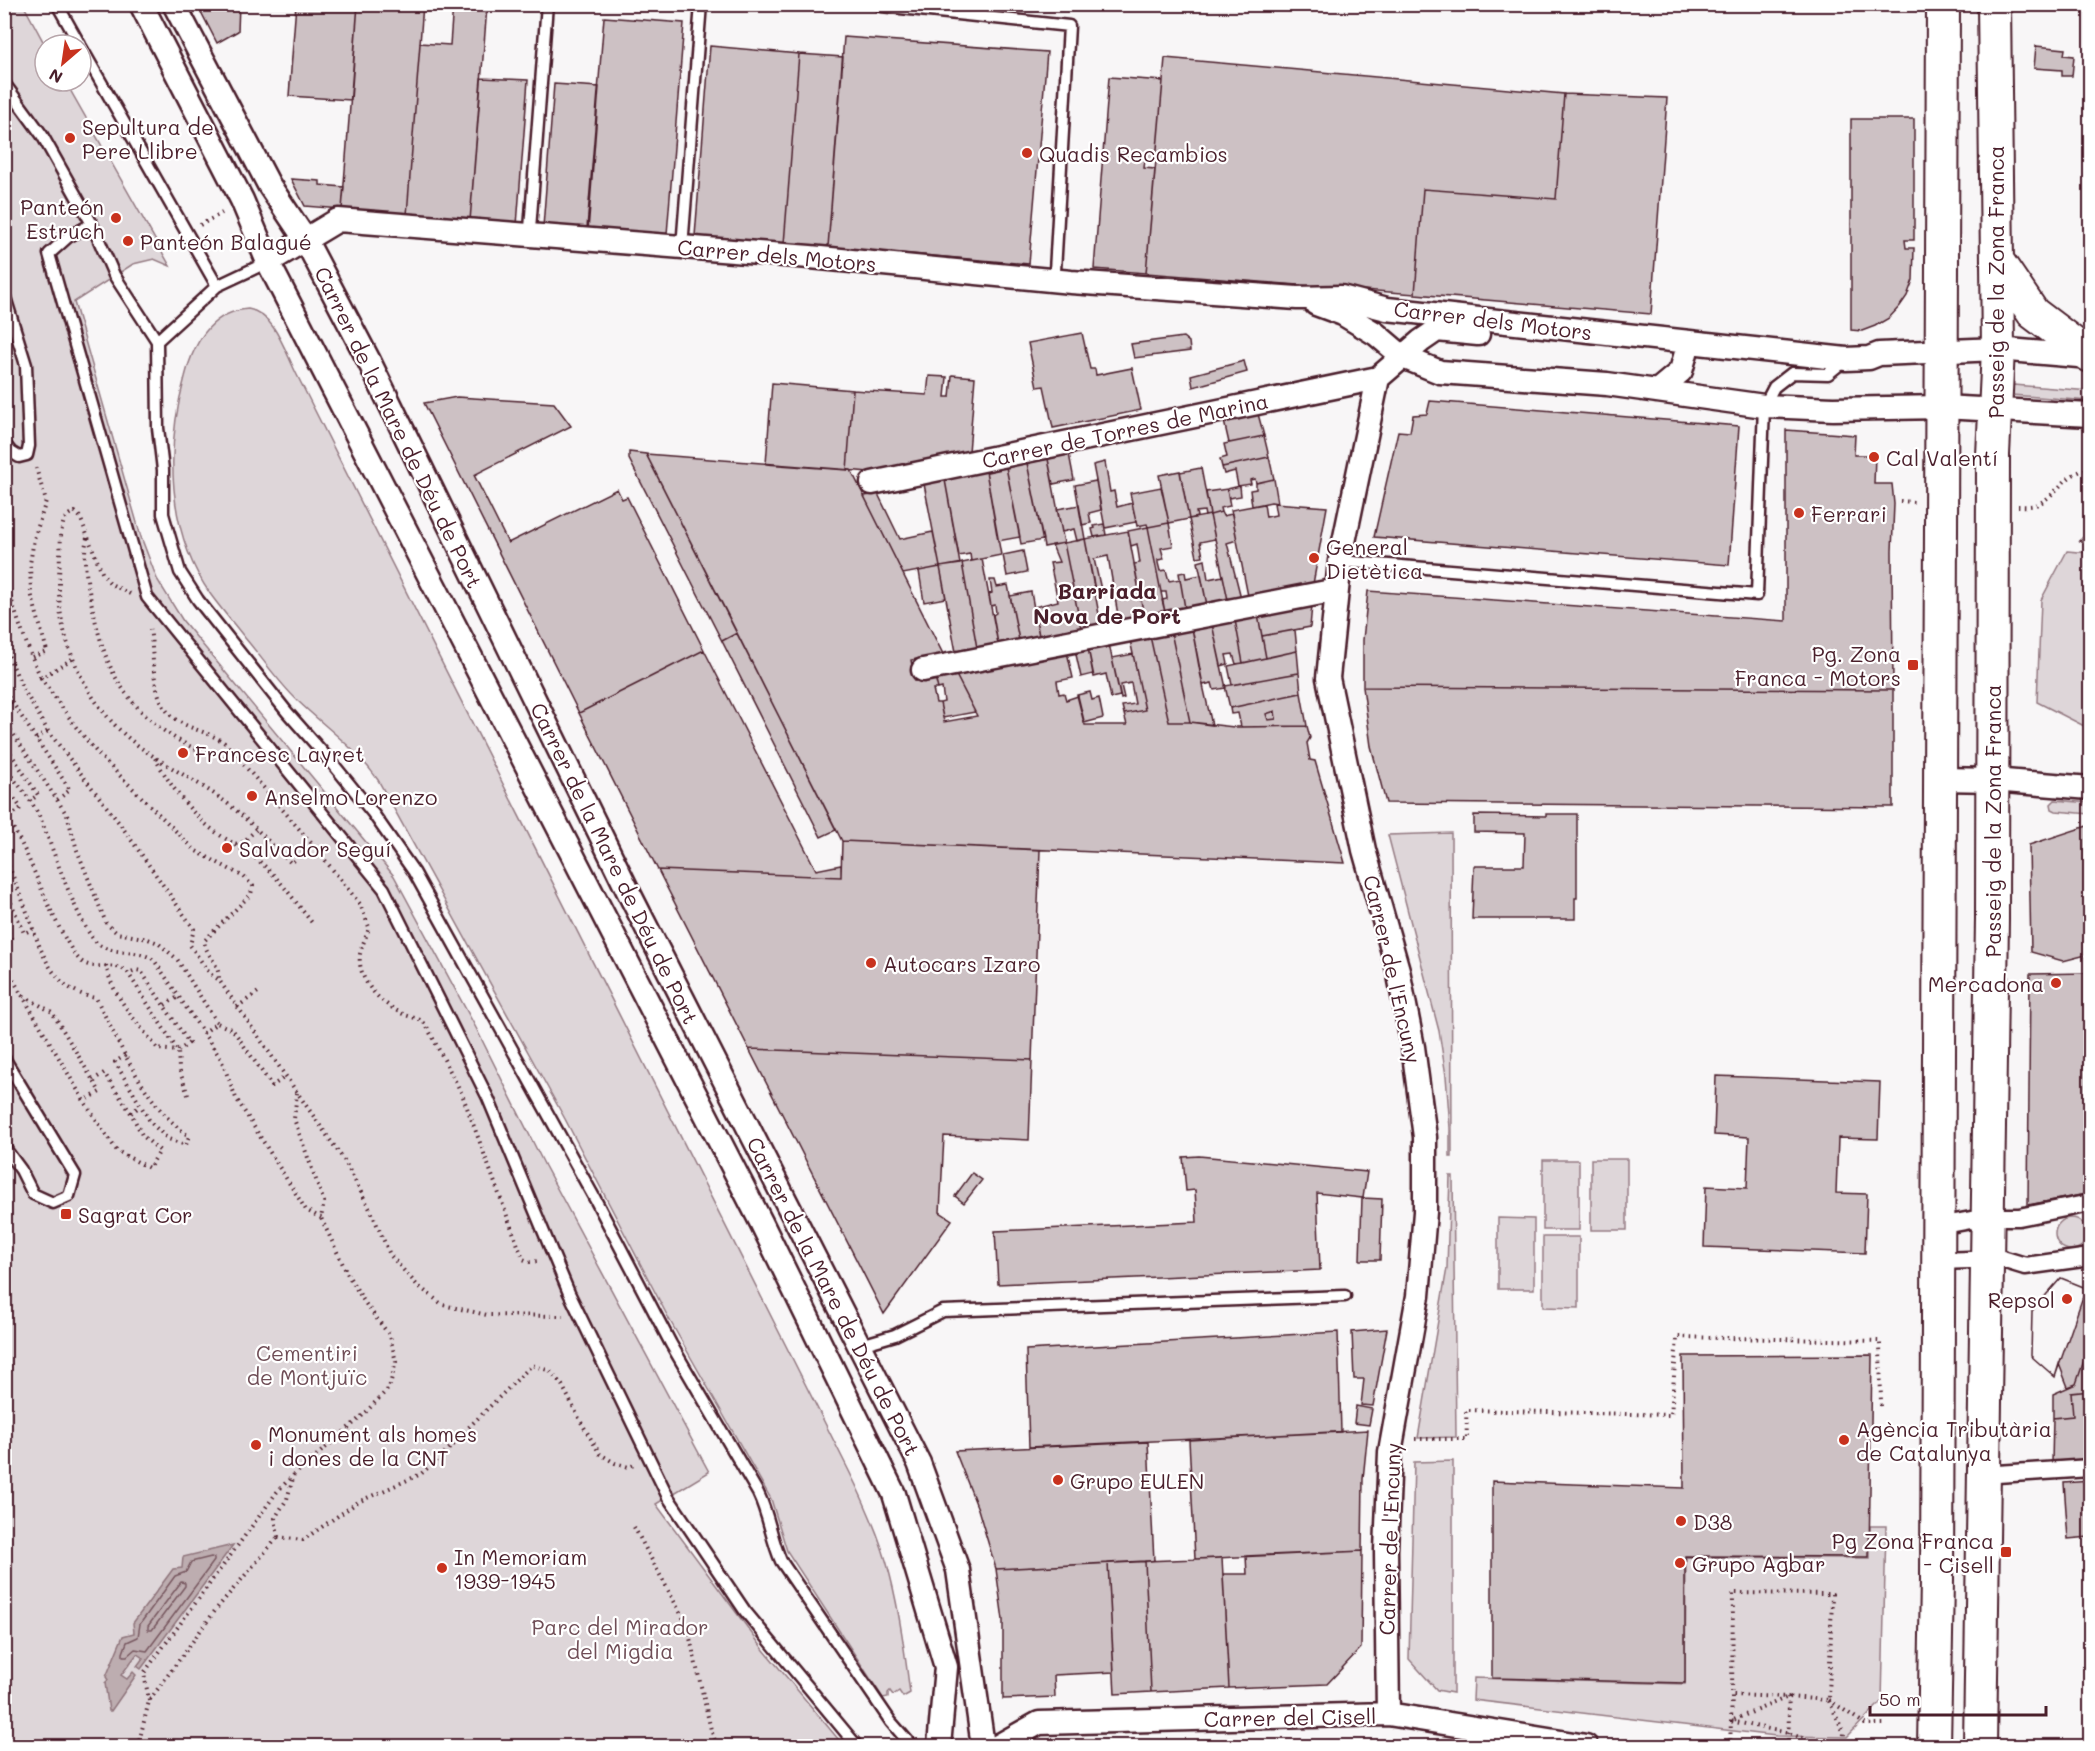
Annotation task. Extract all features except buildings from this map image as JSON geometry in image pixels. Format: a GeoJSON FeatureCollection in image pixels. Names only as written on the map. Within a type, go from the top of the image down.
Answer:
{"type":"FeatureCollection","features":[{"type":"Feature","properties":{"kind":"main road"},"geometry":{"type":"LineString","coordinates":[[1934,1746],[1939,1226],[1943,4]]}},
{"type":"Feature","properties":{"kind":"main road","name":"Passeig de la Zona Franca"},"geometry":{"type":"LineString","coordinates":[[1980,1746],[1993,780],[1994,409],[1998,349],[1994,4]]}},
{"type":"Feature","properties":{"kind":"main road"},"geometry":{"type":"LineString","coordinates":[[1997,260],[2033,313],[2091,357]]}},
{"type":"Feature","properties":{"kind":"street","name":"Carrer de la Mare de Déu de Port"},"geometry":{"type":"LineString","coordinates":[[141,4],[242,200],[268,262],[761,1222],[894,1494],[946,1667],[939,1746]]}},
{"type":"Feature","properties":{"kind":"street","name":"Carrer de la Mare de Déu de Port"},"geometry":{"type":"LineString","coordinates":[[174,4],[269,185],[305,239],[368,359],[629,893],[919,1462],[958,1570],[983,1746]]}},
{"type":"Feature","properties":{"kind":"street","name":"Carrer dels Motors"},"geometry":{"type":"LineString","coordinates":[[268,262],[338,220],[682,247],[1052,280],[1297,298],[1341,297],[1387,309],[1846,359],[1869,358],[1879,354],[1998,349]]}},
{"type":"Feature","properties":{"kind":"street","name":"Carrer dels Motors"},"geometry":{"type":"LineString","coordinates":[[1297,298],[1343,314],[1376,334],[1402,357],[1440,372],[1607,384],[1764,406],[1833,409],[1942,407]]}},
{"type":"Feature","properties":{"kind":"street"},"geometry":{"type":"LineString","coordinates":[[1378,378],[1437,330],[1491,335],[1504,322]]}},
{"type":"Feature","properties":{"kind":"street"},"geometry":{"type":"LineString","coordinates":[[1658,391],[1681,371],[1689,342]]}},
{"type":"Feature","properties":{"kind":"street"},"geometry":{"type":"LineString","coordinates":[[1998,349],[2091,357]]}},
{"type":"Feature","properties":{"kind":"street","name":"Carrer de Torres de Marina"},"geometry":{"type":"LineString","coordinates":[[872,483],[1378,378]]}},
{"type":"Feature","properties":{"kind":"street","name":"Carrer de l'Encuny"},"geometry":{"type":"LineString","coordinates":[[1378,378],[1340,561],[1328,678],[1364,850],[1398,970],[1413,1047],[1425,1137],[1425,1212],[1418,1296],[1389,1452],[1386,1573],[1388,1714]]}},
{"type":"Feature","properties":{"kind":"street"},"geometry":{"type":"LineString","coordinates":[[1942,407],[2091,415]]}},
{"type":"Feature","properties":{"kind":"street"},"geometry":{"type":"LineString","coordinates":[[923,670],[1337,590]]}},
{"type":"Feature","properties":{"kind":"street"},"geometry":{"type":"LineString","coordinates":[[1941,779],[1993,780],[2091,788]]}},
{"type":"Feature","properties":{"kind":"street"},"geometry":{"type":"LineString","coordinates":[[1939,1226],[1987,1217],[2019,1217],[2091,1203]]}},
{"type":"Feature","properties":{"kind":"street"},"geometry":{"type":"LineString","coordinates":[[1938,1261],[2002,1259],[2025,1266],[2091,1257]]}},
{"type":"Feature","properties":{"kind":"street"},"geometry":{"type":"LineString","coordinates":[[1997,1474],[2091,1468]]}},
{"type":"Feature","properties":{"kind":"street","name":"Carrer del Cisell"},"geometry":{"type":"LineString","coordinates":[[998,1746],[1039,1723],[1388,1714],[1586,1746]]}},
{"type":"Feature","properties":{"kind":"lane"},"geometry":{"type":"LineString","coordinates":[[57,4],[73,33]]}},
{"type":"Feature","properties":{"kind":"lane"},"geometry":{"type":"LineString","coordinates":[[532,235],[530,229],[547,4]]}},
{"type":"Feature","properties":{"kind":"lane"},"geometry":{"type":"LineString","coordinates":[[682,247],[701,4]]}},
{"type":"Feature","properties":{"kind":"lane"},"geometry":{"type":"LineString","coordinates":[[881,6],[1069,26],[1055,271],[1052,280]]}},
{"type":"Feature","properties":{"kind":"lane"},"geometry":{"type":"LineString","coordinates":[[93,69],[217,286]]}},
{"type":"Feature","properties":{"kind":"lane"},"geometry":{"type":"LineString","coordinates":[[4,83],[42,135],[92,224],[114,275],[157,341],[158,428],[163,471],[163,514],[180,572],[198,600],[287,712],[372,812],[414,872],[595,1199],[670,1344],[758,1493],[767,1513],[775,1547],[781,1561],[891,1722],[912,1746]]}},
{"type":"Feature","properties":{"kind":"lane"},"geometry":{"type":"LineString","coordinates":[[92,224],[68,237],[49,254],[147,597],[384,890],[488,1098],[579,1313],[668,1497],[745,1611],[857,1746]]}},
{"type":"Feature","properties":{"kind":"lane"},"geometry":{"type":"LineString","coordinates":[[157,341],[217,286],[268,262]]}},
{"type":"Feature","properties":{"kind":"lane"},"geometry":{"type":"LineString","coordinates":[[4,294],[26,365],[29,446],[27,454],[19,457],[11,452],[4,443]]}},
{"type":"Feature","properties":{"kind":"lane"},"geometry":{"type":"LineString","coordinates":[[1340,561],[1757,595],[1764,406],[1774,387],[1792,373],[1828,374],[1846,359]]}},
{"type":"Feature","properties":{"kind":"lane"},"geometry":{"type":"LineString","coordinates":[[4,1058],[75,1175],[69,1196],[53,1203],[33,1194],[21,1170],[4,1147]]}},
{"type":"Feature","properties":{"kind":"lane"},"geometry":{"type":"LineString","coordinates":[[861,1346],[895,1335],[943,1311],[1345,1296]]}},
{"type":"Feature","properties":{"kind":"path"},"geometry":{"type":"LineString","coordinates":[[200,225],[230,208]]}},
{"type":"Feature","properties":{"kind":"path"},"geometry":{"type":"LineString","coordinates":[[27,454],[35,466],[46,501],[33,539],[30,564],[31,593],[47,651],[32,657]]}},
{"type":"Feature","properties":{"kind":"path"},"geometry":{"type":"LineString","coordinates":[[2024,506],[2036,506],[2063,481],[2081,470],[2091,469]]}},
{"type":"Feature","properties":{"kind":"path"},"geometry":{"type":"LineString","coordinates":[[1900,501],[1918,502]]}},
{"type":"Feature","properties":{"kind":"path"},"geometry":{"type":"LineString","coordinates":[[4,504],[8,502],[8,540],[4,559]]}},
{"type":"Feature","properties":{"kind":"path"},"geometry":{"type":"LineString","coordinates":[[313,845],[291,863],[222,799],[154,757],[130,739],[107,715],[84,682],[72,658],[61,615],[61,534],[63,521],[68,514],[75,512],[80,517],[103,575],[111,584],[135,596],[147,597],[160,701],[170,716],[217,737],[225,743],[313,845],[360,904],[369,927],[361,948],[360,967],[370,988],[386,1005],[412,1018],[422,1019],[462,1094],[523,1259],[530,1262],[555,1259]]}},
{"type":"Feature","properties":{"kind":"path"},"geometry":{"type":"LineString","coordinates":[[87,537],[84,562],[94,615],[108,660],[119,683],[152,722],[173,737],[202,752],[221,758],[238,759]]}},
{"type":"Feature","properties":{"kind":"path"},"geometry":{"type":"LineString","coordinates":[[4,567],[9,591],[41,678],[76,727],[99,755],[196,851],[244,878],[253,886],[251,894],[204,941],[219,969],[219,980]]}},
{"type":"Feature","properties":{"kind":"path"},"geometry":{"type":"LineString","coordinates":[[4,645],[22,687],[48,731],[120,824],[194,929],[190,945],[210,974],[219,980],[344,1160],[372,1213],[390,1255],[417,1285],[443,1305],[487,1314],[556,1317],[579,1313]]}},
{"type":"Feature","properties":{"kind":"path"},"geometry":{"type":"LineString","coordinates":[[41,678],[72,658]]}},
{"type":"Feature","properties":{"kind":"path"},"geometry":{"type":"LineString","coordinates":[[4,697],[7,695],[10,699],[70,790],[57,800]]}},
{"type":"Feature","properties":{"kind":"path"},"geometry":{"type":"LineString","coordinates":[[4,720],[67,815],[77,850],[102,917],[109,928],[117,933],[148,939],[170,952],[177,959],[217,1023],[233,1030],[272,1086],[285,1077]]}},
{"type":"Feature","properties":{"kind":"path"},"geometry":{"type":"LineString","coordinates":[[36,739],[48,731]]}},
{"type":"Feature","properties":{"kind":"path"},"geometry":{"type":"LineString","coordinates":[[4,743],[38,795],[31,800]]}},
{"type":"Feature","properties":{"kind":"path"},"geometry":{"type":"LineString","coordinates":[[154,757],[179,797],[193,812],[216,832],[260,859],[273,872],[313,924]]}},
{"type":"Feature","properties":{"kind":"path"},"geometry":{"type":"LineString","coordinates":[[4,767],[31,800],[82,918],[95,941],[110,950],[148,956],[154,960],[221,1059],[236,1098],[306,1210],[321,1218]]}},
{"type":"Feature","properties":{"kind":"path"},"geometry":{"type":"LineString","coordinates":[[4,784],[21,808],[6,815],[58,926],[72,950],[80,961],[89,965],[118,967],[128,973],[178,1051],[179,1069],[189,1098]]}},
{"type":"Feature","properties":{"kind":"path"},"geometry":{"type":"LineString","coordinates":[[235,844],[243,842],[257,830]]}},
{"type":"Feature","properties":{"kind":"path"},"geometry":{"type":"LineString","coordinates":[[4,855],[43,958],[59,980],[82,996],[96,998],[126,1055],[159,1109],[189,1136],[186,1145],[168,1139],[151,1123],[115,1062],[126,1055]]}},
{"type":"Feature","properties":{"kind":"path"},"geometry":{"type":"LineString","coordinates":[[4,886],[24,933],[33,929]]}},
{"type":"Feature","properties":{"kind":"path"},"geometry":{"type":"LineString","coordinates":[[4,921],[12,941],[4,946]]}},
{"type":"Feature","properties":{"kind":"path"},"geometry":{"type":"LineString","coordinates":[[4,964],[84,1101],[117,1152],[149,1168],[160,1151],[142,1135],[131,1113],[104,1073],[93,1080]]}},
{"type":"Feature","properties":{"kind":"path"},"geometry":{"type":"LineString","coordinates":[[106,965],[109,980],[132,1016],[158,1049],[178,1051],[189,1043],[141,971],[128,973]]}},
{"type":"Feature","properties":{"kind":"path"},"geometry":{"type":"LineString","coordinates":[[237,1006],[261,990]]}},
{"type":"Feature","properties":{"kind":"path"},"geometry":{"type":"LineString","coordinates":[[23,996],[52,1012],[100,1092],[84,1101]]}},
{"type":"Feature","properties":{"kind":"path"},"geometry":{"type":"LineString","coordinates":[[165,1005],[178,997]]}},
{"type":"Feature","properties":{"kind":"path"},"geometry":{"type":"LineString","coordinates":[[203,1033],[217,1023]]}},
{"type":"Feature","properties":{"kind":"path"},"geometry":{"type":"LineString","coordinates":[[149,1701],[144,1673],[277,1492],[294,1474],[361,1417],[389,1388],[396,1362],[390,1336],[365,1303],[348,1275],[321,1218],[324,1202],[294,1119],[297,1093]]}},
{"type":"Feature","properties":{"kind":"path"},"geometry":{"type":"LineString","coordinates":[[131,1113],[141,1106]]}},
{"type":"Feature","properties":{"kind":"path"},"geometry":{"type":"LineString","coordinates":[[1412,1438],[1467,1439],[1466,1410],[1671,1415],[1677,1337],[1880,1341],[1881,1407]]}},
{"type":"Feature","properties":{"kind":"path"},"geometry":{"type":"LineString","coordinates":[[278,1537],[303,1540],[358,1502],[421,1473],[460,1439],[468,1428],[532,1365],[550,1371],[562,1384],[580,1422],[600,1454],[615,1463],[629,1467],[649,1458]]}},
{"type":"Feature","properties":{"kind":"path"},"geometry":{"type":"LineString","coordinates":[[138,1746],[149,1701],[217,1608],[278,1537],[275,1518],[287,1499],[294,1474]]}},
{"type":"Feature","properties":{"kind":"path"},"geometry":{"type":"LineString","coordinates":[[634,1527],[687,1625],[711,1730],[717,1746]]}},
{"type":"Feature","properties":{"kind":"path"},"geometry":{"type":"LineString","coordinates":[[1731,1746],[1733,1593],[1832,1594],[1829,1700],[1844,1733],[1844,1746]]}},
{"type":"Feature","properties":{"kind":"path"},"geometry":{"type":"LineString","coordinates":[[1732,1695],[1829,1700],[1865,1724],[1886,1724]]}},
{"type":"Feature","properties":{"kind":"path"},"geometry":{"type":"LineString","coordinates":[[1731,1721],[1788,1697]]}},
{"type":"Feature","properties":{"kind":"path"},"geometry":{"type":"LineString","coordinates":[[1788,1697],[1788,1746]]}},
{"type":"Feature","properties":{"kind":"path"},"geometry":{"type":"LineString","coordinates":[[1731,1721],[1788,1733],[1826,1746]]}},
{"type":"Feature","properties":{"kind":"green space","name":"Cementiri de Montjuïc"},"geometry":{"type":"Polygon","coordinates":[[[23,4],[39,33],[33,33],[33,93],[72,93],[170,266],[154,259],[133,264],[74,302],[141,537],[157,579],[183,621],[394,876],[476,1028],[545,1166],[709,1472],[656,1504],[764,1650],[844,1746],[5,1746],[4,5],[23,4]]]}},
{"type":"Feature","properties":{"kind":"green space"},"geometry":{"type":"Polygon","coordinates":[[[248,309],[265,318],[278,334],[860,1495],[882,1548],[897,1604],[910,1693],[903,1697],[899,1691],[893,1695],[890,1691],[888,1697],[883,1698],[787,1551],[771,1499],[669,1319],[565,1119],[378,780],[350,748],[284,686],[215,601],[196,571],[178,517],[174,489],[174,432],[179,404],[188,365],[205,332],[223,316],[248,309]]]}},
{"type":"Feature","properties":{"kind":"green space"},"geometry":{"type":"Polygon","coordinates":[[[2014,385],[2090,391],[2090,401],[2011,395],[2009,387],[2014,385]]]}},
{"type":"Feature","properties":{"kind":"green space"},"geometry":{"type":"Polygon","coordinates":[[[2067,551],[2090,553],[2090,729],[2037,702],[2041,600],[2067,551]]]}},
{"type":"Feature","properties":{"kind":"green space"},"geometry":{"type":"Polygon","coordinates":[[[2055,800],[2090,803],[2090,814],[2056,811],[2052,809],[2051,804],[2055,800]]]}},
{"type":"Feature","properties":{"kind":"green space"},"geometry":{"type":"Polygon","coordinates":[[[1451,833],[1452,1157],[1450,1157],[1446,1076],[1439,1031],[1388,835],[1451,833]]]}},
{"type":"Feature","properties":{"kind":"green space"},"geometry":{"type":"Polygon","coordinates":[[[1591,1159],[1627,1159],[1627,1230],[1591,1230],[1591,1159]]]}},
{"type":"Feature","properties":{"kind":"green space"},"geometry":{"type":"Polygon","coordinates":[[[1543,1160],[1579,1160],[1579,1230],[1543,1230],[1543,1160]]]}},
{"type":"Feature","properties":{"kind":"green space"},"geometry":{"type":"Polygon","coordinates":[[[1450,1176],[1453,1176],[1456,1437],[1418,1438],[1447,1268],[1450,1176]]]}},
{"type":"Feature","properties":{"kind":"green space"},"geometry":{"type":"Polygon","coordinates":[[[1498,1218],[1534,1219],[1534,1289],[1498,1289],[1498,1218]]]}},
{"type":"Feature","properties":{"kind":"green space"},"geometry":{"type":"Polygon","coordinates":[[[2071,1218],[2082,1223],[2087,1234],[2082,1245],[2071,1250],[2060,1245],[2055,1234],[2060,1223],[2071,1218]]]}},
{"type":"Feature","properties":{"kind":"green space"},"geometry":{"type":"Polygon","coordinates":[[[1543,1237],[1579,1237],[1579,1308],[1543,1307],[1543,1237]]]}},
{"type":"Feature","properties":{"kind":"green space"},"geometry":{"type":"Polygon","coordinates":[[[1453,1461],[1453,1693],[1437,1690],[1409,1659],[1414,1462],[1453,1461]]]}},
{"type":"Feature","properties":{"kind":"green space"},"geometry":{"type":"Polygon","coordinates":[[[1870,1526],[1886,1526],[1882,1701],[1847,1737],[1776,1736],[1473,1700],[1474,1678],[1685,1684],[1686,1557],[1870,1558],[1870,1526]]]}},
{"type":"Feature","properties":{"kind":"water"},"geometry":{"type":"Polygon","coordinates":[[[233,1545],[141,1669],[137,1666],[143,1658],[137,1654],[121,1675],[127,1679],[133,1672],[136,1675],[109,1711],[106,1677],[123,1636],[134,1633],[133,1623],[173,1569],[182,1568],[183,1557],[233,1545]]]}},
{"type":"Feature","properties":{"kind":"place","name":"Sepultura de Pere Llibre"},"geometry":{"type":"Point","coordinates":[70,138]}},
{"type":"Feature","properties":{"kind":"place","name":"Quadis Recambios"},"geometry":{"type":"Point","coordinates":[1027,153]}},
{"type":"Feature","properties":{"kind":"place","name":"Panteón Estruch"},"geometry":{"type":"Point","coordinates":[116,218]}},
{"type":"Feature","properties":{"kind":"place","name":"Panteón Balagué"},"geometry":{"type":"Point","coordinates":[128,241]}},
{"type":"Feature","properties":{"kind":"place","name":"Cal Valentí"},"geometry":{"type":"Point","coordinates":[1874,457]}},
{"type":"Feature","properties":{"kind":"place","name":"Ferrari"},"geometry":{"type":"Point","coordinates":[1799,513]}},
{"type":"Feature","properties":{"kind":"place","name":"General Dietètica"},"geometry":{"type":"Point","coordinates":[1314,558]}},
{"type":"Feature","properties":{"kind":"place","name":"Pg. Zona Franca - Motors"},"geometry":{"type":"Point","coordinates":[1913,665]}},
{"type":"Feature","properties":{"kind":"place","name":"Francesc Layret"},"geometry":{"type":"Point","coordinates":[183,753]}},
{"type":"Feature","properties":{"kind":"place","name":"Anselmo Lorenzo"},"geometry":{"type":"Point","coordinates":[252,796]}},
{"type":"Feature","properties":{"kind":"place","name":"Salvador Seguí"},"geometry":{"type":"Point","coordinates":[227,848]}},
{"type":"Feature","properties":{"kind":"place","name":"Autocars Izaro"},"geometry":{"type":"Point","coordinates":[871,963]}},
{"type":"Feature","properties":{"kind":"place","name":"Mercadona"},"geometry":{"type":"Point","coordinates":[2056,983]}},
{"type":"Feature","properties":{"kind":"place","name":"Sagrat Cor"},"geometry":{"type":"Point","coordinates":[66,1214]}},
{"type":"Feature","properties":{"kind":"place","name":"Repsol"},"geometry":{"type":"Point","coordinates":[2067,1299]}},
{"type":"Feature","properties":{"kind":"place","name":"Agència Tributària de Catalunya"},"geometry":{"type":"Point","coordinates":[1844,1440]}},
{"type":"Feature","properties":{"kind":"place","name":"Monument als homes i dones de la CNT"},"geometry":{"type":"Point","coordinates":[256,1445]}},
{"type":"Feature","properties":{"kind":"place","name":"Grupo EULEN"},"geometry":{"type":"Point","coordinates":[1058,1480]}},
{"type":"Feature","properties":{"kind":"place","name":"D38"},"geometry":{"type":"Point","coordinates":[1681,1521]}},
{"type":"Feature","properties":{"kind":"place","name":"Pg Zona Franca - Cisell"},"geometry":{"type":"Point","coordinates":[2006,1552]}},
{"type":"Feature","properties":{"kind":"place","name":"Grupo Agbar"},"geometry":{"type":"Point","coordinates":[1680,1563]}},
{"type":"Feature","properties":{"kind":"place","name":"In Memoriam 1939-1945"},"geometry":{"type":"Point","coordinates":[442,1568]}},
{"type":"Feature","properties":{"kind":"district","name":"Barriada Nova de Port"},"geometry":{"type":"Point","coordinates":[1107,602]}},
{"type":"Feature","properties":{"kind":"park label","name":"Parc del Mirador del Migdia"},"geometry":{"type":"Point","coordinates":[620,1638]}}]}
